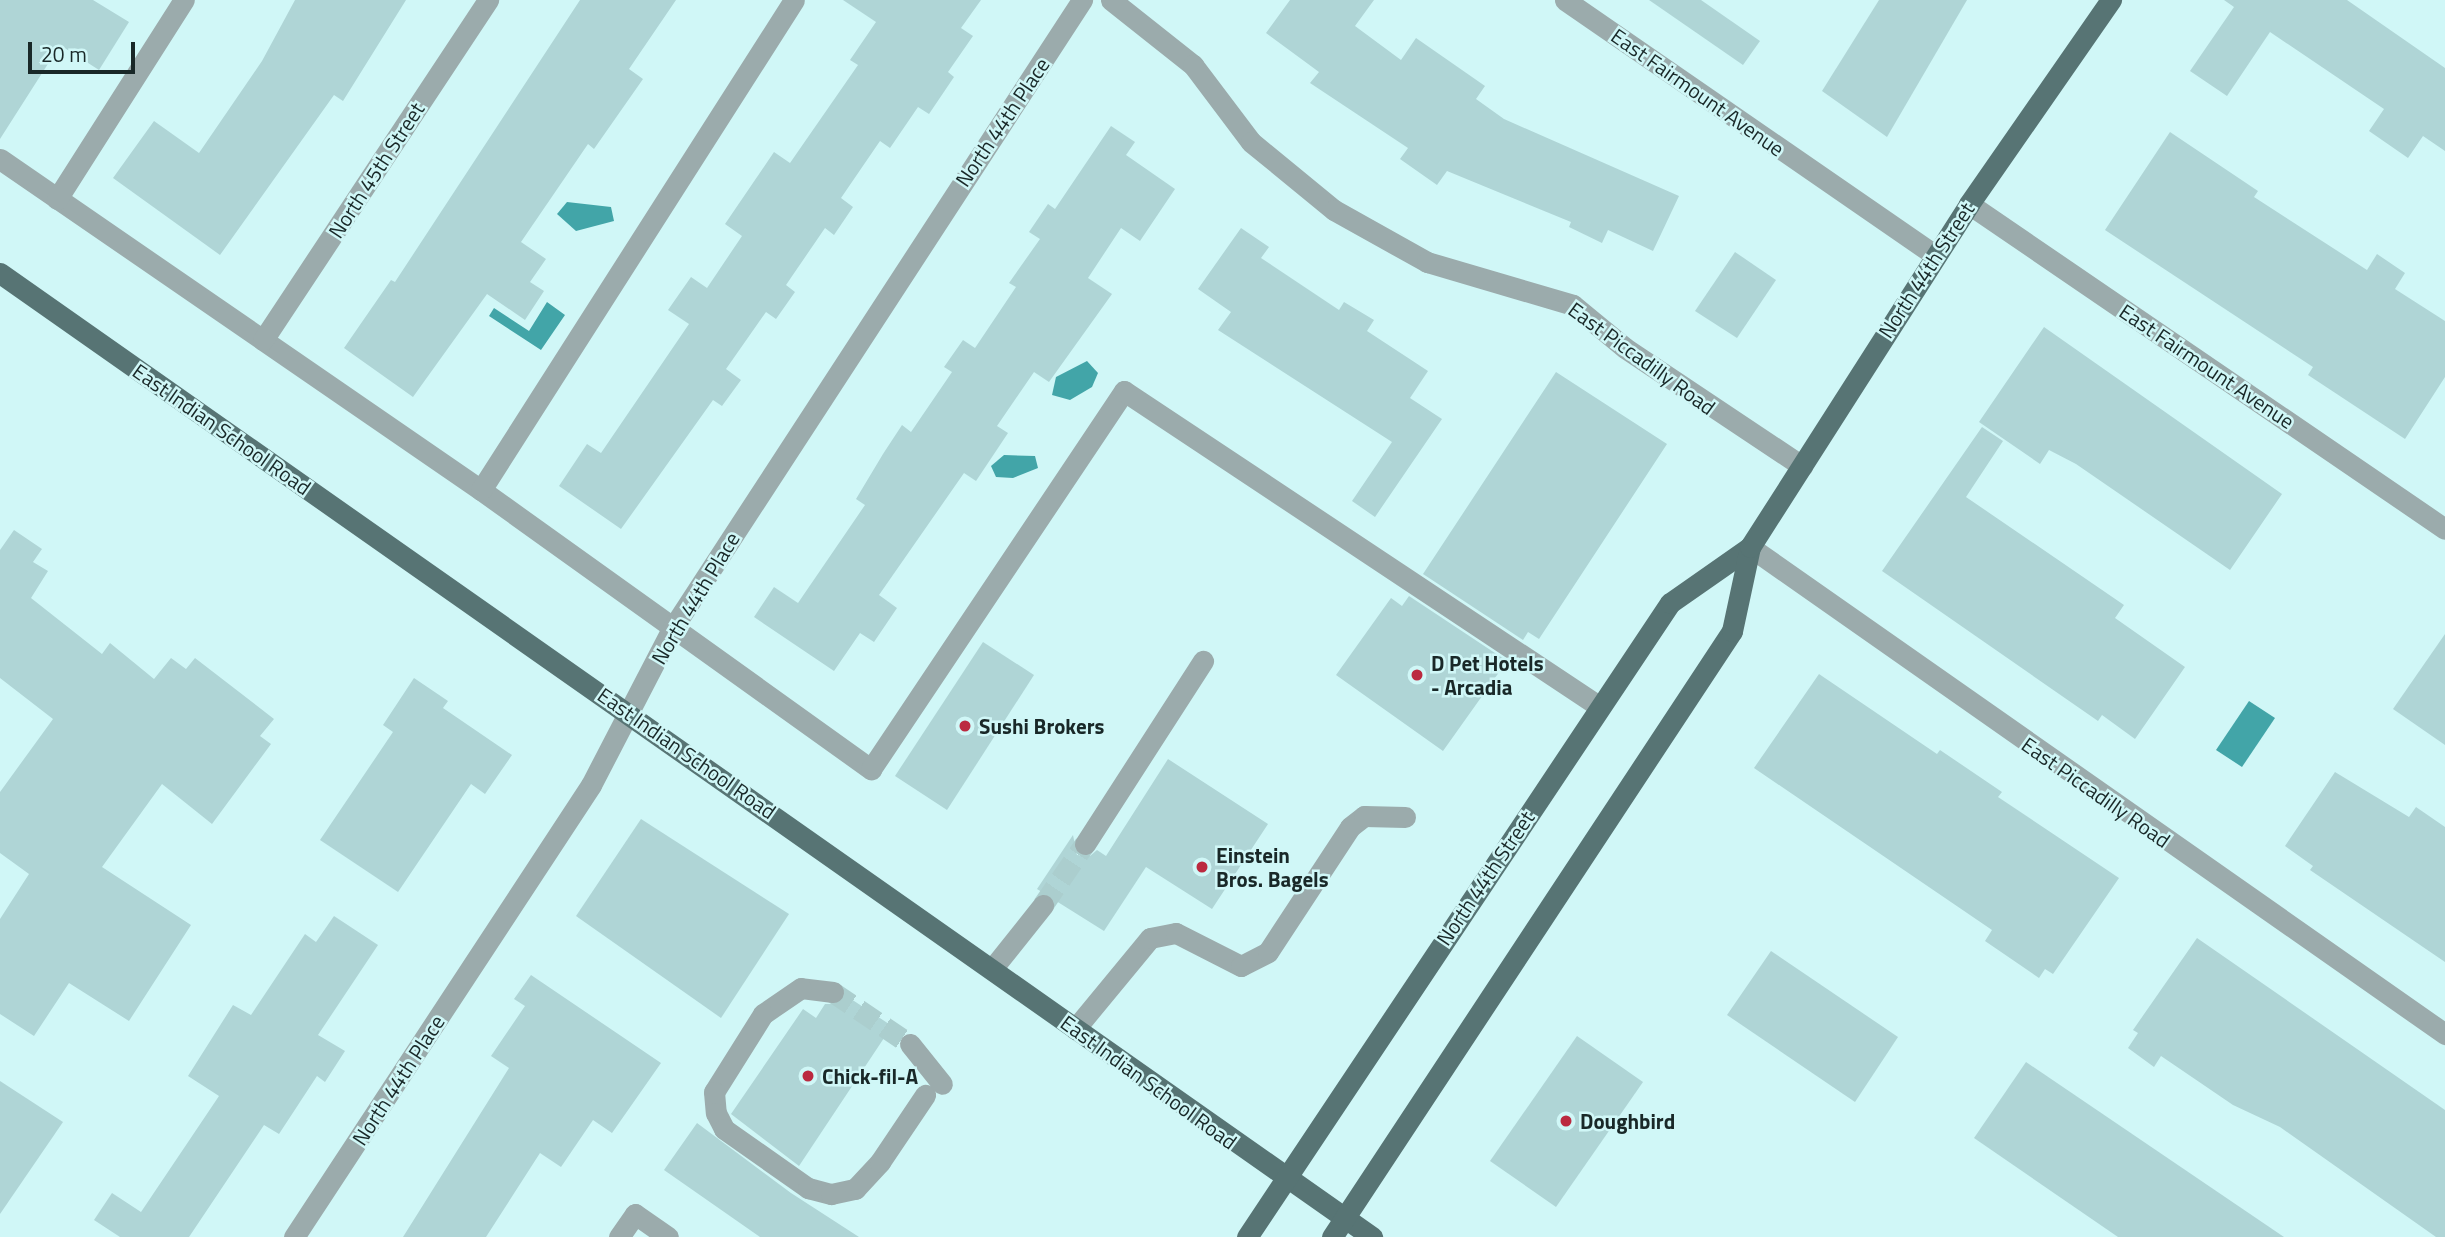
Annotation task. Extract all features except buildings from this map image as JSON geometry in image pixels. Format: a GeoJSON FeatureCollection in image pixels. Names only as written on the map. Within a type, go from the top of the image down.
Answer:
{"type":"FeatureCollection","features":[{"type":"Feature","properties":{"kind":"main road","name":"North 44th Street"},"geometry":{"type":"LineString","coordinates":[[1332,1237],[1732,631],[1750,547],[1969,204],[2111,0]]}},
{"type":"Feature","properties":{"kind":"main road","name":"East Indian School Road"},"geometry":{"type":"LineString","coordinates":[[0,273],[1371,1237]]}},
{"type":"Feature","properties":{"kind":"main road","name":"North 44th Street"},"geometry":{"type":"LineString","coordinates":[[1247,1237],[1670,603],[1750,547]]}},
{"type":"Feature","properties":{"kind":"street"},"geometry":{"type":"LineString","coordinates":[[57,199],[184,0]]}},
{"type":"Feature","properties":{"kind":"street","name":"North 45th Street"},"geometry":{"type":"LineString","coordinates":[[263,340],[488,0]]}},
{"type":"Feature","properties":{"kind":"street"},"geometry":{"type":"LineString","coordinates":[[481,491],[794,0]]}},
{"type":"Feature","properties":{"kind":"street","name":"North 44th Place"},"geometry":{"type":"LineString","coordinates":[[295,1237],[591,785],[672,629],[1082,0]]}},
{"type":"Feature","properties":{"kind":"street","name":"East Piccadilly Road"},"geometry":{"type":"LineString","coordinates":[[1111,0],[1193,65],[1251,142],[1334,210],[1427,261],[1573,305],[1625,348],[1802,466]]}},
{"type":"Feature","properties":{"kind":"street","name":"East Fairmount Avenue"},"geometry":{"type":"LineString","coordinates":[[1566,0],[1935,256]]}},
{"type":"Feature","properties":{"kind":"street"},"geometry":{"type":"LineString","coordinates":[[0,159],[481,491],[871,769],[1124,391],[1600,707]]}},
{"type":"Feature","properties":{"kind":"street","name":"East Fairmount Avenue"},"geometry":{"type":"LineString","coordinates":[[1969,204],[2445,529]]}},
{"type":"Feature","properties":{"kind":"street","name":"East Piccadilly Road"},"geometry":{"type":"LineString","coordinates":[[1750,547],[2445,1034]]}},
{"type":"Feature","properties":{"kind":"street"},"geometry":{"type":"LineString","coordinates":[[1086,844],[1203,661]]}},
{"type":"Feature","properties":{"kind":"street"},"geometry":{"type":"LineString","coordinates":[[1075,1029],[1150,937],[1176,933],[1241,966],[1268,952],[1350,827],[1364,816],[1405,817]]}},
{"type":"Feature","properties":{"kind":"street"},"geometry":{"type":"LineString","coordinates":[[992,969],[1043,905]]}},
{"type":"Feature","properties":{"kind":"street"},"geometry":{"type":"LineString","coordinates":[[833,992],[801,988],[763,1014],[714,1093],[716,1113],[724,1129],[808,1188],[831,1194],[855,1189],[880,1163],[934,1090],[910,1044]]}},
{"type":"Feature","properties":{"kind":"street"},"geometry":{"type":"LineString","coordinates":[[619,1237],[635,1214],[668,1237]]}},
{"type":"Feature","properties":{"kind":"water"},"geometry":{"type":"Polygon","coordinates":[[[567,202],[611,207],[614,221],[576,231],[557,214],[567,202]]]}},
{"type":"Feature","properties":{"kind":"water"},"geometry":{"type":"Polygon","coordinates":[[[547,302],[565,315],[541,350],[489,316],[494,308],[529,331],[547,302]]]}},
{"type":"Feature","properties":{"kind":"water"},"geometry":{"type":"Polygon","coordinates":[[[1087,361],[1098,373],[1092,387],[1070,400],[1052,395],[1056,377],[1087,361]]]}},
{"type":"Feature","properties":{"kind":"water"},"geometry":{"type":"Polygon","coordinates":[[[1004,455],[1035,456],[1038,468],[1013,478],[996,477],[991,466],[1004,455]]]}},
{"type":"Feature","properties":{"kind":"water"},"geometry":{"type":"Polygon","coordinates":[[[2249,701],[2275,718],[2242,767],[2216,750],[2249,701]]]}},
{"type":"Feature","properties":{"kind":"tunnel"},"geometry":{"type":"LineString","coordinates":[[1043,905],[1085,844]]}},
{"type":"Feature","properties":{"kind":"tunnel"},"geometry":{"type":"LineString","coordinates":[[833,992],[910,1044]]}},
{"type":"Feature","properties":{"kind":"place","name":"D Pet Hotels - Arcadia"},"geometry":{"type":"Point","coordinates":[1417,675]}},
{"type":"Feature","properties":{"kind":"place","name":"Sushi Brokers"},"geometry":{"type":"Point","coordinates":[965,726]}},
{"type":"Feature","properties":{"kind":"place","name":"Einstein Bros. Bagels"},"geometry":{"type":"Point","coordinates":[1202,867]}},
{"type":"Feature","properties":{"kind":"place","name":"Chick-fil-A"},"geometry":{"type":"Point","coordinates":[808,1076]}},
{"type":"Feature","properties":{"kind":"place","name":"Doughbird"},"geometry":{"type":"Point","coordinates":[1566,1121]}}]}
